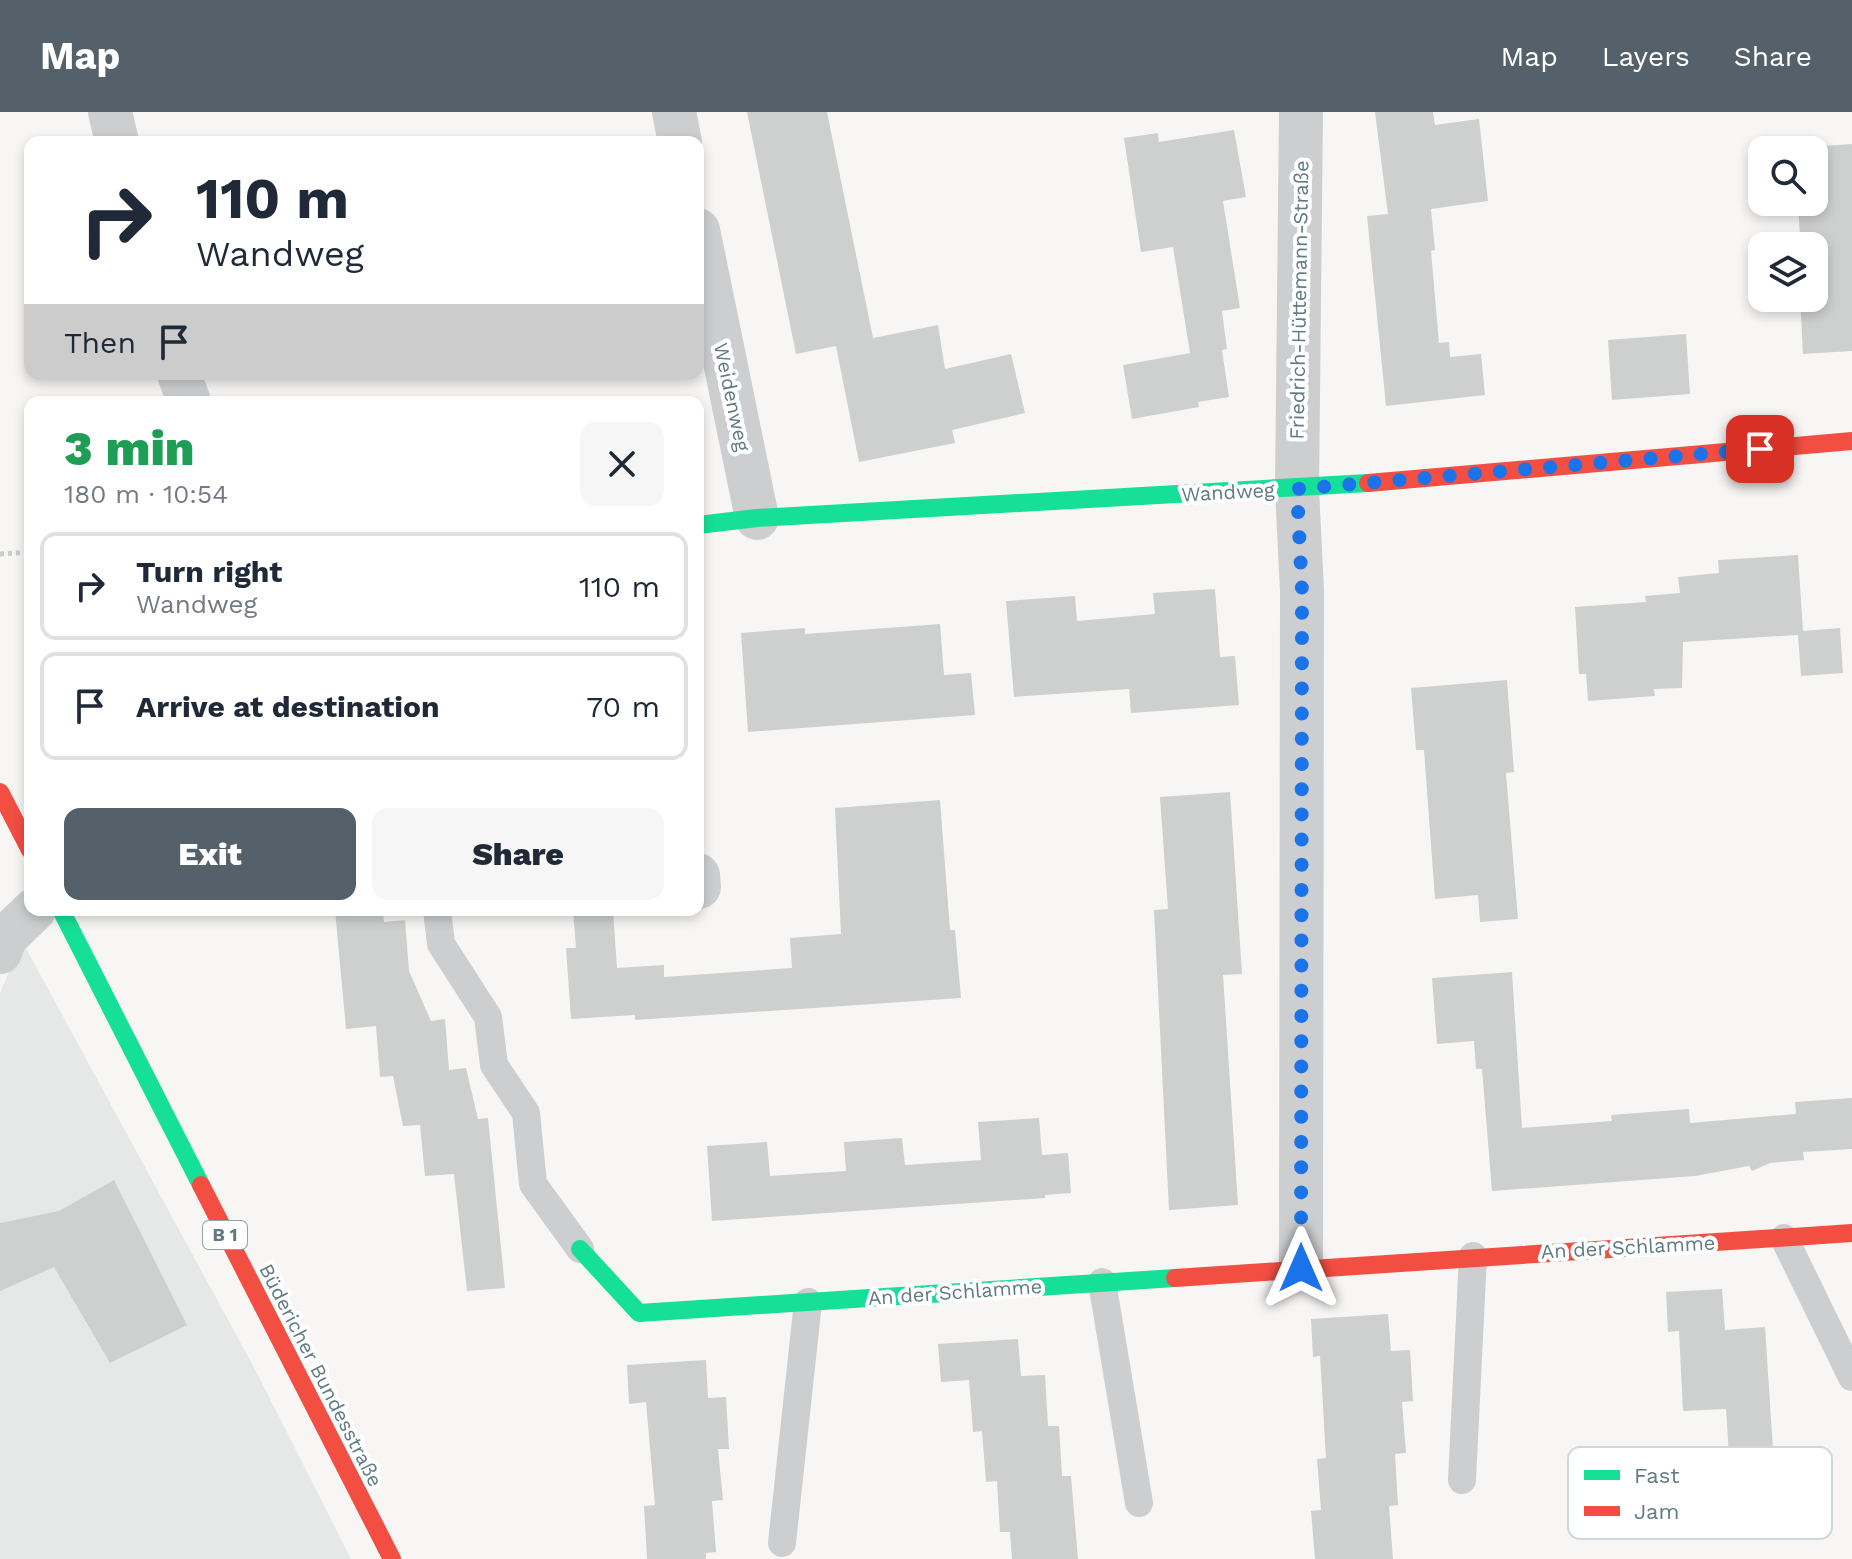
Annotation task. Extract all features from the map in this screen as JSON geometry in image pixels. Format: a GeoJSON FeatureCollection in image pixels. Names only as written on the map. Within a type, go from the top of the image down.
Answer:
{"type":"FeatureCollection","features":[{"type":"Feature","properties":{"kind":"street"},"geometry":{"type":"LineString","coordinates":[[110,112],[116,136]]}},
{"type":"Feature","properties":{"kind":"street"},"geometry":{"type":"LineString","coordinates":[[674,112],[679,136]]}},
{"type":"Feature","properties":{"kind":"street","name":"Friedrich-Hüttemann-Straße"},"geometry":{"type":"LineString","coordinates":[[1297,489],[1301,112]]}},
{"type":"Feature","properties":{"kind":"street","name":"Weidenweg"},"geometry":{"type":"LineString","coordinates":[[704,259],[757,518]]}},
{"type":"Feature","properties":{"kind":"street","name":"Wandweg"},"geometry":{"type":"LineString","coordinates":[[704,524],[757,518],[1297,489],[1852,441]]}},
{"type":"Feature","properties":{"kind":"street"},"geometry":{"type":"LineString","coordinates":[[1297,489],[1302,591],[1301,1268]]}},
{"type":"Feature","properties":{"kind":"street"},"geometry":{"type":"LineString","coordinates":[[0,792],[24,838]]}},
{"type":"Feature","properties":{"kind":"street"},"geometry":{"type":"LineString","coordinates":[[0,952],[5,938],[28,916]]}},
{"type":"Feature","properties":{"kind":"street","name":"Büdericher Bundesstraße"},"geometry":{"type":"LineString","coordinates":[[64,916],[392,1559]]}},
{"type":"Feature","properties":{"kind":"street","name":"An der Schlamme"},"geometry":{"type":"LineString","coordinates":[[580,1249],[639,1313],[1852,1233]]}},
{"type":"Feature","properties":{"kind":"lane","name":"An der Schlamme"},"geometry":{"type":"LineString","coordinates":[[438,916],[441,944],[488,1017],[494,1065],[526,1113],[533,1184],[580,1249]]}},
{"type":"Feature","properties":{"kind":"lane"},"geometry":{"type":"LineString","coordinates":[[1784,1238],[1852,1377]]}},
{"type":"Feature","properties":{"kind":"lane"},"geometry":{"type":"LineString","coordinates":[[1462,1480],[1473,1256]]}},
{"type":"Feature","properties":{"kind":"lane"},"geometry":{"type":"LineString","coordinates":[[1102,1282],[1139,1503]]}},
{"type":"Feature","properties":{"kind":"lane"},"geometry":{"type":"LineString","coordinates":[[782,1543],[808,1302]]}},
{"type":"Feature","properties":{"kind":"path"},"geometry":{"type":"LineString","coordinates":[[0,554],[24,552]]}},
{"type":"Feature","properties":{"kind":"shaded area"},"geometry":{"type":"Polygon","coordinates":[[[22,941],[258,1375],[351,1559],[0,1559],[0,993],[22,941]]]}},
{"type":"Feature","properties":{"kind":"building"},"geometry":{"type":"Polygon","coordinates":[[[747,112],[827,112],[873,338],[938,325],[945,369],[1011,354],[1025,413],[952,430],[955,443],[859,462],[836,346],[796,354],[747,112]]]}},
{"type":"Feature","properties":{"kind":"building"},"geometry":{"type":"Polygon","coordinates":[[[1375,112],[1433,112],[1435,125],[1479,119],[1488,201],[1431,209],[1435,250],[1431,251],[1439,343],[1449,342],[1450,357],[1481,354],[1485,395],[1386,406],[1367,216],[1388,214],[1375,112]]]}},
{"type":"Feature","properties":{"kind":"building"},"geometry":{"type":"Polygon","coordinates":[[[1234,130],[1246,197],[1223,201],[1240,308],[1222,311],[1227,349],[1222,350],[1229,397],[1198,402],[1199,407],[1132,419],[1123,365],[1190,353],[1173,247],[1141,252],[1124,138],[1158,133],[1159,142],[1234,130]]]}},
{"type":"Feature","properties":{"kind":"building"},"geometry":{"type":"Polygon","coordinates":[[[1852,144],[1852,351],[1803,354],[1801,312],[1828,312],[1828,232],[1800,232],[1799,216],[1828,216],[1828,146],[1852,144]]]}},
{"type":"Feature","properties":{"kind":"building"},"geometry":{"type":"Polygon","coordinates":[[[1686,334],[1690,394],[1612,400],[1608,340],[1686,334]]]}},
{"type":"Feature","properties":{"kind":"building"},"geometry":{"type":"Polygon","coordinates":[[[1798,555],[1803,631],[1840,628],[1843,673],[1801,676],[1798,635],[1683,642],[1682,688],[1654,689],[1655,696],[1588,701],[1586,674],[1579,674],[1575,607],[1646,602],[1645,596],[1680,593],[1678,577],[1719,573],[1718,560],[1798,555]]]}},
{"type":"Feature","properties":{"kind":"building"},"geometry":{"type":"Polygon","coordinates":[[[1215,589],[1220,657],[1235,656],[1239,705],[1131,713],[1129,689],[1014,697],[1006,601],[1075,596],[1077,621],[1155,614],[1153,593],[1215,589]]]}},
{"type":"Feature","properties":{"kind":"building"},"geometry":{"type":"Polygon","coordinates":[[[940,624],[944,675],[971,673],[975,715],[748,732],[741,633],[805,628],[805,634],[940,624]]]}},
{"type":"Feature","properties":{"kind":"building"},"geometry":{"type":"Polygon","coordinates":[[[1507,680],[1514,772],[1506,773],[1518,919],[1480,922],[1478,895],[1435,899],[1424,750],[1416,750],[1411,688],[1507,680]]]}},
{"type":"Feature","properties":{"kind":"building"},"geometry":{"type":"Polygon","coordinates":[[[1230,792],[1242,974],[1223,975],[1238,1205],[1169,1210],[1154,910],[1168,909],[1160,797],[1230,792]]]}},
{"type":"Feature","properties":{"kind":"building"},"geometry":{"type":"Polygon","coordinates":[[[940,800],[950,930],[955,930],[961,998],[635,1020],[635,1015],[571,1019],[566,948],[576,948],[573,916],[613,916],[617,968],[664,965],[664,977],[792,968],[790,938],[841,934],[835,808],[940,800]]]}},
{"type":"Feature","properties":{"kind":"building"},"geometry":{"type":"Polygon","coordinates":[[[336,916],[384,916],[384,922],[405,920],[409,971],[431,1021],[445,1019],[449,1070],[466,1068],[478,1119],[488,1118],[505,1288],[467,1291],[454,1174],[425,1176],[420,1125],[403,1126],[393,1076],[380,1077],[376,1026],[346,1029],[336,916]]]}},
{"type":"Feature","properties":{"kind":"building"},"geometry":{"type":"Polygon","coordinates":[[[1512,972],[1522,1128],[1612,1121],[1611,1115],[1689,1109],[1690,1123],[1796,1114],[1795,1102],[1852,1098],[1852,1149],[1803,1152],[1804,1160],[1770,1163],[1752,1171],[1749,1166],[1695,1176],[1492,1191],[1482,1069],[1476,1069],[1474,1041],[1437,1044],[1432,978],[1512,972]]]}},
{"type":"Feature","properties":{"kind":"building"},"geometry":{"type":"Polygon","coordinates":[[[1039,1118],[1042,1155],[1068,1153],[1071,1193],[1045,1195],[1045,1198],[712,1221],[707,1146],[767,1142],[770,1176],[846,1171],[844,1142],[902,1138],[905,1165],[981,1160],[978,1122],[1039,1118]]]}},
{"type":"Feature","properties":{"kind":"building"},"geometry":{"type":"Polygon","coordinates":[[[114,1180],[187,1325],[110,1363],[54,1267],[0,1291],[0,1223],[59,1211],[114,1180]]]}},
{"type":"Feature","properties":{"kind":"building"},"geometry":{"type":"Polygon","coordinates":[[[1722,1289],[1725,1330],[1765,1327],[1773,1447],[1728,1447],[1726,1409],[1683,1411],[1679,1331],[1668,1332],[1666,1292],[1722,1289]]]}},
{"type":"Feature","properties":{"kind":"building"},"geometry":{"type":"Polygon","coordinates":[[[1388,1314],[1391,1351],[1410,1350],[1413,1401],[1402,1402],[1406,1453],[1395,1454],[1398,1505],[1389,1506],[1393,1559],[1315,1559],[1311,1511],[1321,1510],[1317,1459],[1326,1458],[1320,1356],[1313,1357],[1311,1319],[1388,1314]]]}},
{"type":"Feature","properties":{"kind":"building"},"geometry":{"type":"Polygon","coordinates":[[[1018,1339],[1021,1376],[1045,1375],[1048,1426],[1059,1426],[1062,1476],[1071,1476],[1078,1559],[1012,1559],[1010,1532],[1000,1532],[997,1481],[986,1482],[982,1431],[973,1432],[969,1380],[941,1382],[938,1344],[1018,1339]]]}},
{"type":"Feature","properties":{"kind":"building"},"geometry":{"type":"Polygon","coordinates":[[[706,1360],[708,1398],[726,1397],[729,1449],[718,1449],[723,1500],[712,1501],[716,1552],[706,1553],[706,1559],[647,1559],[644,1506],[655,1505],[646,1402],[629,1404],[627,1365],[706,1360]]]}},
{"type":"Feature","properties":{"kind":"traffic: fast"},"geometry":{"type":"LineString","coordinates":[[704,524],[757,518],[1368,483]]}},
{"type":"Feature","properties":{"kind":"traffic: fast"},"geometry":{"type":"LineString","coordinates":[[64,916],[201,1185]]}},
{"type":"Feature","properties":{"kind":"traffic: fast"},"geometry":{"type":"LineString","coordinates":[[580,1249],[639,1313],[1175,1278]]}},
{"type":"Feature","properties":{"kind":"traffic: jam"},"geometry":{"type":"LineString","coordinates":[[1368,483],[1852,441]]}},
{"type":"Feature","properties":{"kind":"traffic: jam"},"geometry":{"type":"LineString","coordinates":[[0,792],[24,838]]}},
{"type":"Feature","properties":{"kind":"traffic: jam"},"geometry":{"type":"LineString","coordinates":[[201,1185],[392,1559]]}},
{"type":"Feature","properties":{"kind":"traffic: jam"},"geometry":{"type":"LineString","coordinates":[[1175,1278],[1852,1233]]}},
{"type":"Feature","properties":{"kind":"route"},"geometry":{"type":"LineString","coordinates":[[1301,1268],[1302,591],[1297,489],[1760,449]]}}]}
